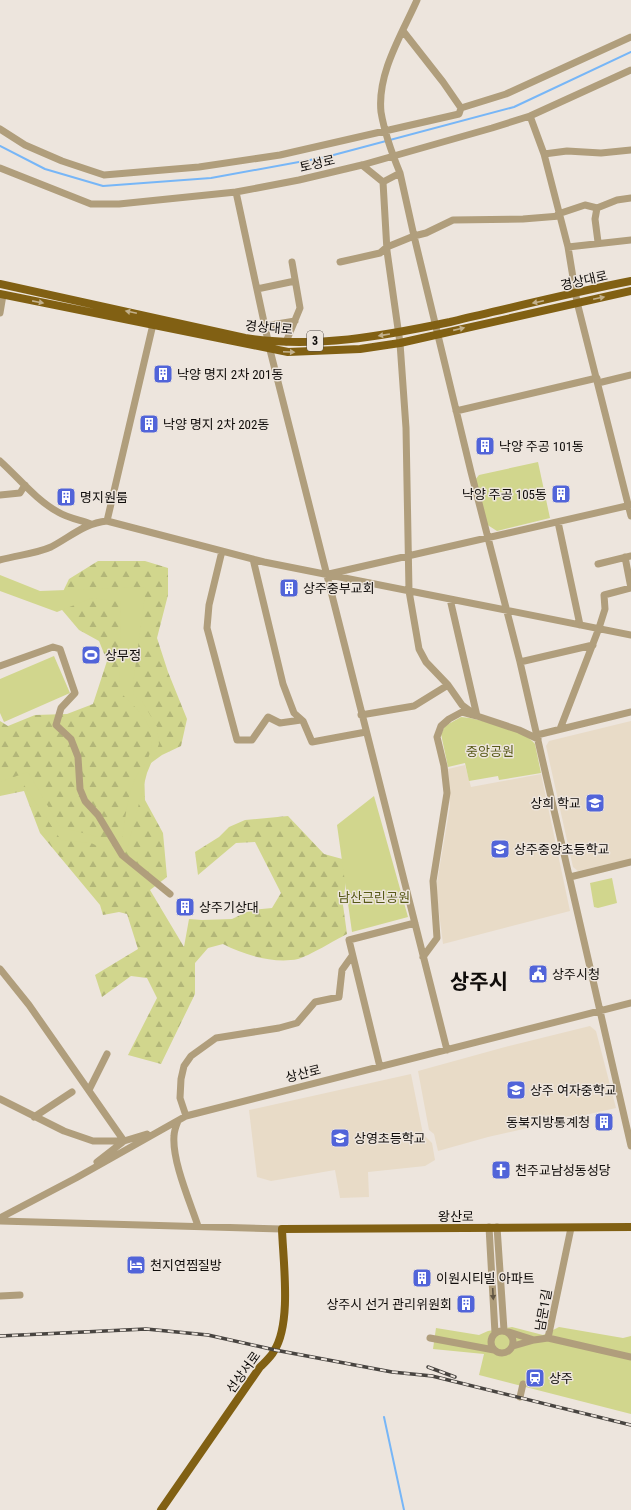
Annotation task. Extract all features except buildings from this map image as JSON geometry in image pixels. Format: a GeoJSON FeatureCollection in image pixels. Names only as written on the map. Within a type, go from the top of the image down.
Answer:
{"type":"FeatureCollection","features":[{"type":"Feature","properties":{"kind":"main road","name":"경상대로"},"geometry":{"type":"LineString","coordinates":[[0,284],[154,321],[269,346],[288,352],[360,349],[400,343],[576,298],[631,281]]}},
{"type":"Feature","properties":{"kind":"main road","name":"경상대로"},"geometry":{"type":"LineString","coordinates":[[269,346],[286,342],[358,339],[398,333],[436,324],[576,298],[631,291]]}},
{"type":"Feature","properties":{"kind":"main road","name":"경상대로"},"geometry":{"type":"LineString","coordinates":[[2,294],[154,321]]}},
{"type":"Feature","properties":{"kind":"main road","name":"왕산로"},"geometry":{"type":"LineString","coordinates":[[282,1229],[631,1227]]}},
{"type":"Feature","properties":{"kind":"main road","name":"선상서로"},"geometry":{"type":"LineString","coordinates":[[161,1510],[256,1373],[275,1350],[284,1316],[285,1294],[282,1229]]}},
{"type":"Feature","properties":{"kind":"street"},"geometry":{"type":"LineString","coordinates":[[417,0],[388,64],[382,93],[381,112],[393,155],[400,173],[456,412],[508,612],[570,876],[599,1010],[628,1119],[631,1146]]}},
{"type":"Feature","properties":{"kind":"street"},"geometry":{"type":"LineString","coordinates":[[403,31],[443,82],[461,108]]}},
{"type":"Feature","properties":{"kind":"street"},"geometry":{"type":"LineString","coordinates":[[461,108],[506,94],[631,37]]}},
{"type":"Feature","properties":{"kind":"street","name":"토성로"},"geometry":{"type":"LineString","coordinates":[[0,168],[90,204],[119,204],[236,192],[299,180],[362,165],[530,116],[631,70]]}},
{"type":"Feature","properties":{"kind":"street"},"geometry":{"type":"LineString","coordinates":[[0,129],[25,145],[62,161],[104,174],[199,167],[273,156],[459,114],[461,108]]}},
{"type":"Feature","properties":{"kind":"street"},"geometry":{"type":"LineString","coordinates":[[530,116],[544,154],[568,247],[576,298],[630,506],[631,516]]}},
{"type":"Feature","properties":{"kind":"street"},"geometry":{"type":"LineString","coordinates":[[544,154],[567,151],[601,153],[631,150]]}},
{"type":"Feature","properties":{"kind":"street"},"geometry":{"type":"LineString","coordinates":[[362,165],[383,182],[387,247],[400,343],[406,428],[407,557],[409,591],[420,649],[426,662],[448,685],[462,705],[477,716]]}},
{"type":"Feature","properties":{"kind":"street"},"geometry":{"type":"LineString","coordinates":[[383,182],[400,173]]}},
{"type":"Feature","properties":{"kind":"street"},"geometry":{"type":"LineString","coordinates":[[236,192],[269,346],[325,575],[447,1050]]}},
{"type":"Feature","properties":{"kind":"street"},"geometry":{"type":"LineString","coordinates":[[340,262],[380,253],[387,247],[414,236],[426,233],[453,220],[523,219],[559,215],[586,205],[597,208],[617,200],[631,198]]}},
{"type":"Feature","properties":{"kind":"street"},"geometry":{"type":"LineString","coordinates":[[597,208],[595,219],[598,242]]}},
{"type":"Feature","properties":{"kind":"street"},"geometry":{"type":"LineString","coordinates":[[568,247],[598,242],[631,240]]}},
{"type":"Feature","properties":{"kind":"street"},"geometry":{"type":"LineString","coordinates":[[286,342],[300,308],[292,262]]}},
{"type":"Feature","properties":{"kind":"street"},"geometry":{"type":"LineString","coordinates":[[257,289],[295,281]]}},
{"type":"Feature","properties":{"kind":"street"},"geometry":{"type":"LineString","coordinates":[[0,313],[2,294]]}},
{"type":"Feature","properties":{"kind":"street"},"geometry":{"type":"LineString","coordinates":[[107,520],[154,321]]}},
{"type":"Feature","properties":{"kind":"street"},"geometry":{"type":"LineString","coordinates":[[265,326],[294,321]]}},
{"type":"Feature","properties":{"kind":"street"},"geometry":{"type":"LineString","coordinates":[[456,412],[631,375]]}},
{"type":"Feature","properties":{"kind":"street"},"geometry":{"type":"LineString","coordinates":[[0,461],[44,503],[60,513],[91,524]]}},
{"type":"Feature","properties":{"kind":"street"},"geometry":{"type":"LineString","coordinates":[[0,495],[20,493],[25,485]]}},
{"type":"Feature","properties":{"kind":"street"},"geometry":{"type":"LineString","coordinates":[[325,575],[630,506]]}},
{"type":"Feature","properties":{"kind":"street"},"geometry":{"type":"LineString","coordinates":[[0,560],[51,547],[91,524],[107,520],[253,559],[325,575],[631,635]]}},
{"type":"Feature","properties":{"kind":"street"},"geometry":{"type":"LineString","coordinates":[[558,522],[580,625]]}},
{"type":"Feature","properties":{"kind":"street"},"geometry":{"type":"LineString","coordinates":[[222,551],[209,605],[207,628],[237,740],[252,740],[268,717],[280,723],[301,720]]}},
{"type":"Feature","properties":{"kind":"street"},"geometry":{"type":"LineString","coordinates":[[560,729],[600,628],[605,609],[604,595],[631,588],[628,556],[598,564]]}},
{"type":"Feature","properties":{"kind":"street"},"geometry":{"type":"LineString","coordinates":[[253,559],[283,684],[294,713],[303,721],[312,742],[366,732]]}},
{"type":"Feature","properties":{"kind":"street"},"geometry":{"type":"LineString","coordinates":[[450,599],[477,716]]}},
{"type":"Feature","properties":{"kind":"street"},"geometry":{"type":"LineString","coordinates":[[520,662],[593,645]]}},
{"type":"Feature","properties":{"kind":"street"},"geometry":{"type":"LineString","coordinates":[[0,666],[53,647],[60,649],[75,693],[62,708],[56,725],[71,739],[78,757],[80,789],[85,801],[98,815],[122,855],[170,894]]}},
{"type":"Feature","properties":{"kind":"street"},"geometry":{"type":"LineString","coordinates":[[361,715],[414,706],[448,685]]}},
{"type":"Feature","properties":{"kind":"street"},"geometry":{"type":"LineString","coordinates":[[422,957],[437,938],[433,881],[447,793],[444,766],[437,737],[440,726],[462,712],[538,737],[560,729],[631,712]]}},
{"type":"Feature","properties":{"kind":"street"},"geometry":{"type":"LineString","coordinates":[[570,876],[631,862]]}},
{"type":"Feature","properties":{"kind":"street"},"geometry":{"type":"LineString","coordinates":[[380,1067],[349,940],[415,923]]}},
{"type":"Feature","properties":{"kind":"street"},"geometry":{"type":"LineString","coordinates":[[186,1116],[180,1098],[181,1079],[184,1066],[191,1056],[216,1038],[279,1028],[297,1022],[315,1002],[339,996],[342,970],[352,956]]}},
{"type":"Feature","properties":{"kind":"street"},"geometry":{"type":"LineString","coordinates":[[0,969],[29,1005],[124,1141]]}},
{"type":"Feature","properties":{"kind":"street","name":"상산로"},"geometry":{"type":"LineString","coordinates":[[0,1218],[76,1178],[186,1116],[631,1003]]}},
{"type":"Feature","properties":{"kind":"street"},"geometry":{"type":"LineString","coordinates":[[89,1090],[107,1054]]}},
{"type":"Feature","properties":{"kind":"street"},"geometry":{"type":"LineString","coordinates":[[34,1117],[72,1092]]}},
{"type":"Feature","properties":{"kind":"street"},"geometry":{"type":"LineString","coordinates":[[0,1099],[64,1131],[93,1141],[124,1141],[159,1130]]}},
{"type":"Feature","properties":{"kind":"street"},"geometry":{"type":"LineString","coordinates":[[178,1121],[174,1137],[176,1157],[183,1184],[198,1226]]}},
{"type":"Feature","properties":{"kind":"street"},"geometry":{"type":"LineString","coordinates":[[76,1178],[124,1141]]}},
{"type":"Feature","properties":{"kind":"street"},"geometry":{"type":"LineString","coordinates":[[0,1221],[282,1229]]}},
{"type":"Feature","properties":{"kind":"street"},"geometry":{"type":"LineString","coordinates":[[493,1227],[506,1331],[512,1336],[513,1346]]}},
{"type":"Feature","properties":{"kind":"street"},"geometry":{"type":"LineString","coordinates":[[480,1347],[491,1342],[495,1333],[493,1227]]}},
{"type":"Feature","properties":{"kind":"street","name":"남문1길"},"geometry":{"type":"LineString","coordinates":[[571,1228],[548,1338],[631,1357]]}},
{"type":"Feature","properties":{"kind":"street"},"geometry":{"type":"LineString","coordinates":[[0,1296],[20,1295]]}},
{"type":"Feature","properties":{"kind":"street"},"geometry":{"type":"LineString","coordinates":[[495,1333],[506,1331],[534,1340]]}},
{"type":"Feature","properties":{"kind":"street"},"geometry":{"type":"LineString","coordinates":[[430,1338],[480,1347],[501,1353],[506,1352],[513,1346],[548,1338]]}},
{"type":"Feature","properties":{"kind":"street"},"geometry":{"type":"LineString","coordinates":[[491,1342],[494,1350]]}},
{"type":"Feature","properties":{"kind":"street"},"geometry":{"type":"LineString","coordinates":[[520,1397],[523,1384]]}},
{"type":"Feature","properties":{"kind":"shaded area","name":"상희 학교"},"geometry":{"type":"Polygon","coordinates":[[[631,721],[631,859],[578,871],[573,867],[546,746],[549,741],[631,721]]]}},
{"type":"Feature","properties":{"kind":"shaded area","name":"상주중앙초등학교"},"geometry":{"type":"Polygon","coordinates":[[[465,765],[471,787],[541,774],[570,911],[443,944],[436,888],[450,806],[448,769],[465,765]]]}},
{"type":"Feature","properties":{"kind":"shaded area","name":"상주 여자중학교"},"geometry":{"type":"Polygon","coordinates":[[[590,1026],[596,1031],[616,1108],[488,1137],[438,1151],[434,1134],[429,1130],[418,1071],[590,1026]]]}},
{"type":"Feature","properties":{"kind":"shaded area","name":"상영초등학교"},"geometry":{"type":"Polygon","coordinates":[[[411,1074],[423,1134],[432,1143],[435,1160],[425,1166],[368,1172],[369,1197],[340,1198],[335,1170],[271,1181],[257,1177],[249,1110],[411,1074]]]}},
{"type":"Feature","properties":{"kind":"green space"},"geometry":{"type":"Polygon","coordinates":[[[538,462],[550,518],[497,531],[486,524],[475,480],[479,475],[538,462]]]}},
{"type":"Feature","properties":{"kind":"green space"},"geometry":{"type":"Polygon","coordinates":[[[98,561],[145,561],[168,568],[168,595],[157,638],[168,672],[187,719],[181,746],[162,755],[144,768],[145,800],[163,833],[167,877],[150,890],[184,947],[189,919],[232,919],[251,910],[272,908],[281,893],[255,842],[236,843],[198,875],[195,852],[219,837],[229,827],[245,820],[288,816],[324,854],[346,860],[347,872],[343,905],[347,934],[303,957],[289,960],[259,958],[240,952],[223,944],[208,948],[195,963],[195,994],[161,1064],[128,1055],[157,998],[147,978],[131,976],[102,997],[95,975],[138,949],[127,914],[119,912],[103,915],[100,905],[40,833],[24,791],[0,796],[0,721],[8,726],[35,715],[67,714],[93,704],[107,661],[99,641],[79,630],[57,604],[69,579],[98,561]]]}},
{"type":"Feature","properties":{"kind":"green space"},"geometry":{"type":"Polygon","coordinates":[[[0,575],[40,591],[146,587],[133,684],[134,695],[142,701],[157,727],[159,744],[147,773],[126,853],[121,847],[128,804],[135,779],[147,761],[151,749],[152,739],[150,730],[141,714],[119,691],[121,602],[92,598],[57,612],[0,591],[0,575]]]}},
{"type":"Feature","properties":{"kind":"green space"},"geometry":{"type":"Polygon","coordinates":[[[54,656],[70,693],[4,722],[0,713],[0,679],[54,656]]]}},
{"type":"Feature","properties":{"kind":"green space","name":"중앙공원"},"geometry":{"type":"Polygon","coordinates":[[[461,717],[505,727],[530,739],[535,744],[541,773],[499,780],[498,776],[469,781],[465,763],[448,767],[441,734],[445,726],[461,717]]]}},
{"type":"Feature","properties":{"kind":"green space"},"geometry":{"type":"Polygon","coordinates":[[[28,772],[60,827],[106,839],[124,858],[91,843],[61,840],[24,785],[0,795],[0,782],[28,772]]]}},
{"type":"Feature","properties":{"kind":"green space","name":"남산근린공원"},"geometry":{"type":"Polygon","coordinates":[[[374,796],[408,917],[352,932],[337,825],[374,796]]]}},
{"type":"Feature","properties":{"kind":"green space"},"geometry":{"type":"Polygon","coordinates":[[[612,878],[617,903],[598,908],[594,907],[590,883],[612,878]]]}},
{"type":"Feature","properties":{"kind":"green space"},"geometry":{"type":"Polygon","coordinates":[[[512,1327],[543,1335],[559,1327],[623,1338],[631,1336],[631,1414],[479,1375],[484,1354],[433,1349],[436,1328],[479,1335],[488,1331],[512,1327]]]}},
{"type":"Feature","properties":{"kind":"waterway"},"geometry":{"type":"LineString","coordinates":[[0,146],[45,169],[103,186],[211,178],[326,157],[514,107],[631,52]]}},
{"type":"Feature","properties":{"kind":"waterway"},"geometry":{"type":"LineString","coordinates":[[384,1417],[404,1510]]}},
{"type":"Feature","properties":{"kind":"railway"},"geometry":{"type":"LineString","coordinates":[[0,1336],[146,1329],[208,1335],[275,1350],[392,1372],[432,1376],[631,1425]]}},
{"type":"Feature","properties":{"kind":"railway"},"geometry":{"type":"LineString","coordinates":[[428,1367],[455,1377]]}},
{"type":"Feature","properties":{"kind":"place","name":"낙양 명지 2차 201동"},"geometry":{"type":"Point","coordinates":[163,374]}},
{"type":"Feature","properties":{"kind":"place","name":"낙양 명지 2차 202동"},"geometry":{"type":"Point","coordinates":[149,424]}},
{"type":"Feature","properties":{"kind":"place","name":"낙양 주공 101동"},"geometry":{"type":"Point","coordinates":[485,446]}},
{"type":"Feature","properties":{"kind":"place","name":"낙양 주공 105동"},"geometry":{"type":"Point","coordinates":[561,494]}},
{"type":"Feature","properties":{"kind":"place","name":"명지원룸"},"geometry":{"type":"Point","coordinates":[66,497]}},
{"type":"Feature","properties":{"kind":"place","name":"상주중부교회"},"geometry":{"type":"Point","coordinates":[289,588]}},
{"type":"Feature","properties":{"kind":"place","name":"상무정"},"geometry":{"type":"Point","coordinates":[91,655]}},
{"type":"Feature","properties":{"kind":"place","name":"상희 학교"},"geometry":{"type":"Point","coordinates":[595,803]}},
{"type":"Feature","properties":{"kind":"place","name":"상주중앙초등학교"},"geometry":{"type":"Point","coordinates":[500,849]}},
{"type":"Feature","properties":{"kind":"place","name":"상주기상대"},"geometry":{"type":"Point","coordinates":[185,907]}},
{"type":"Feature","properties":{"kind":"place","name":"상주시청"},"geometry":{"type":"Point","coordinates":[538,974]}},
{"type":"Feature","properties":{"kind":"place","name":"상주 여자중학교"},"geometry":{"type":"Point","coordinates":[516,1090]}},
{"type":"Feature","properties":{"kind":"place","name":"동북지방통계청"},"geometry":{"type":"Point","coordinates":[604,1122]}},
{"type":"Feature","properties":{"kind":"place","name":"상영초등학교"},"geometry":{"type":"Point","coordinates":[340,1138]}},
{"type":"Feature","properties":{"kind":"place","name":"천주교남성동성당"},"geometry":{"type":"Point","coordinates":[501,1170]}},
{"type":"Feature","properties":{"kind":"place","name":"천지연찜질방"},"geometry":{"type":"Point","coordinates":[136,1265]}},
{"type":"Feature","properties":{"kind":"place","name":"이원시티빌 아파트"},"geometry":{"type":"Point","coordinates":[422,1278]}},
{"type":"Feature","properties":{"kind":"place","name":"상주시 선거 관리위원회"},"geometry":{"type":"Point","coordinates":[466,1304]}},
{"type":"Feature","properties":{"kind":"place","name":"상주"},"geometry":{"type":"Point","coordinates":[535,1378]}},
{"type":"Feature","properties":{"kind":"district","name":"상주시"},"geometry":{"type":"Point","coordinates":[479,982]}}]}
